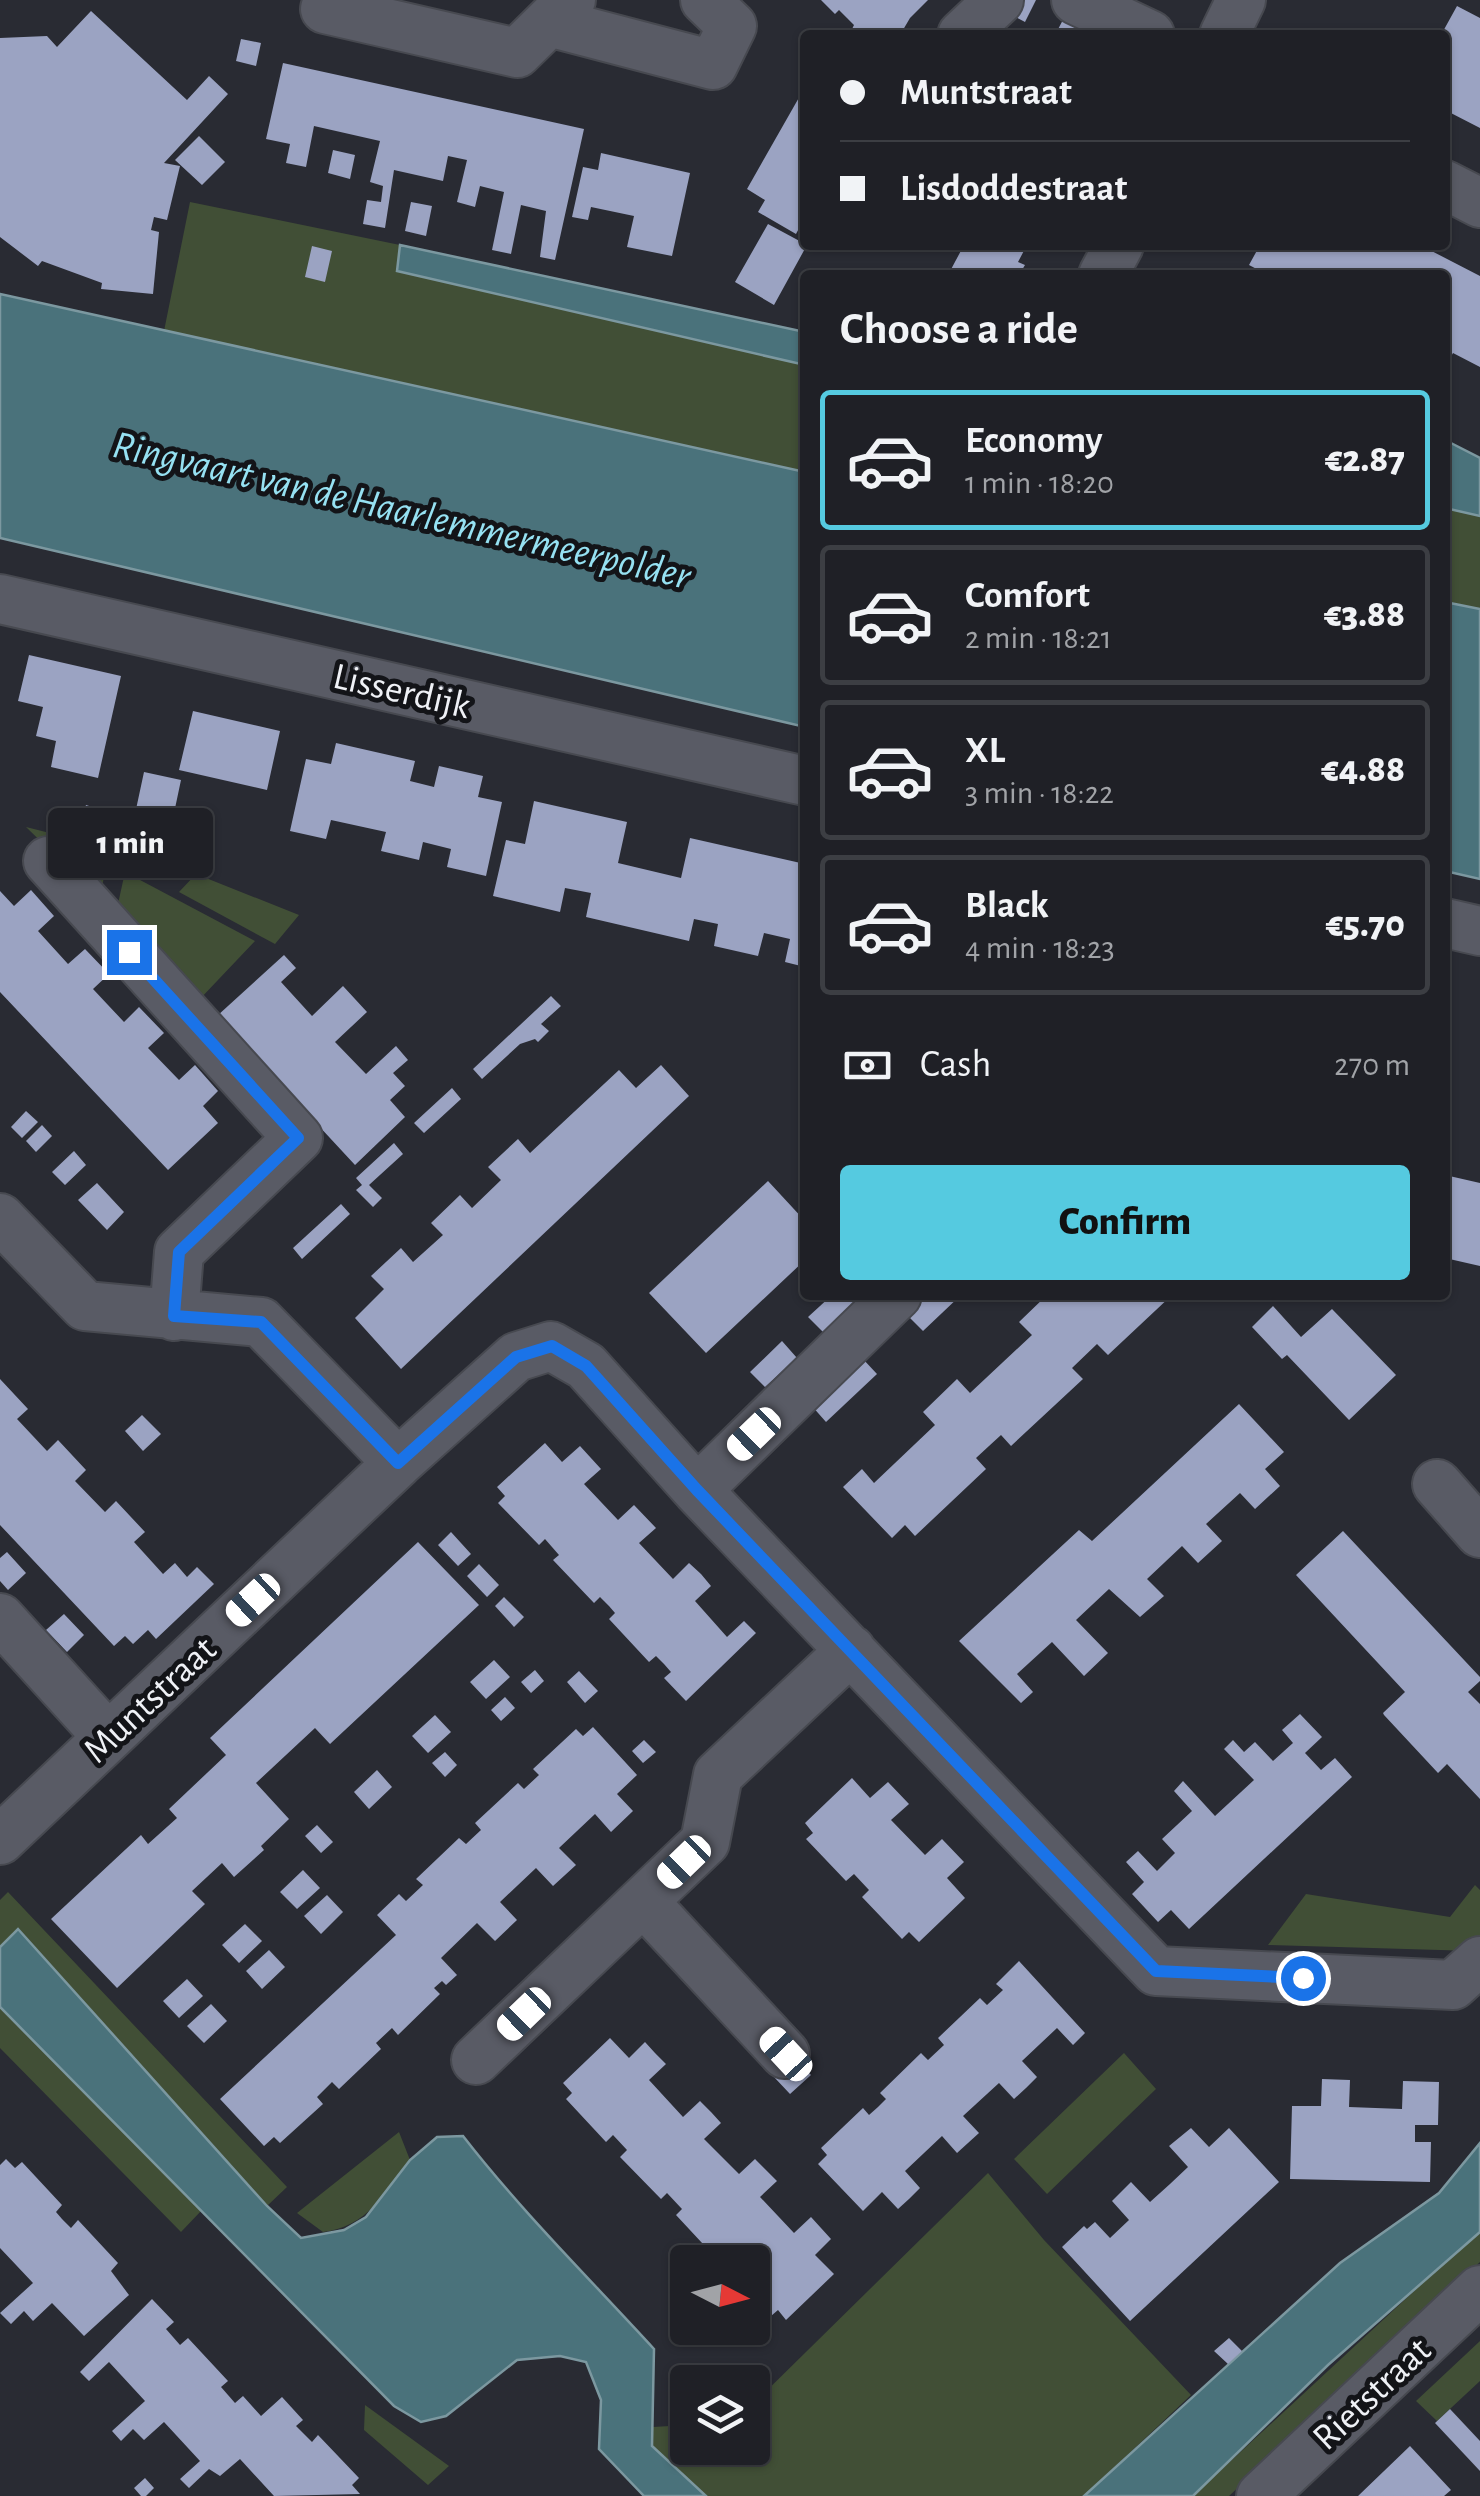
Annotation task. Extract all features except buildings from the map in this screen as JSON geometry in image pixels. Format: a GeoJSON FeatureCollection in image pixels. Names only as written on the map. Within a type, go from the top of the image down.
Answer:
{"type":"FeatureCollection","features":[{"type":"Feature","properties":{"kind":"street"},"geometry":{"type":"LineString","coordinates":[[326,9],[517,53],[560,11],[712,65],[732,26],[705,0]]}},
{"type":"Feature","properties":{"kind":"street"},"geometry":{"type":"LineString","coordinates":[[967,30],[999,0]]}},
{"type":"Feature","properties":{"kind":"street"},"geometry":{"type":"LineString","coordinates":[[1076,0],[1139,30]]}},
{"type":"Feature","properties":{"kind":"street"},"geometry":{"type":"LineString","coordinates":[[1227,30],[1242,0]]}},
{"type":"Feature","properties":{"kind":"street"},"geometry":{"type":"LineString","coordinates":[[1450,188],[1480,204]]}},
{"type":"Feature","properties":{"kind":"street","name":"Lisserdijk"},"geometry":{"type":"LineString","coordinates":[[0,599],[800,780]]}},
{"type":"Feature","properties":{"kind":"street"},"geometry":{"type":"LineString","coordinates":[[48,861],[298,1138],[179,1252],[174,1316]]}},
{"type":"Feature","properties":{"kind":"street"},"geometry":{"type":"LineString","coordinates":[[1450,925],[1480,931]]}},
{"type":"Feature","properties":{"kind":"street"},"geometry":{"type":"LineString","coordinates":[[0,1218],[86,1306],[261,1322],[398,1463]]}},
{"type":"Feature","properties":{"kind":"street"},"geometry":{"type":"LineString","coordinates":[[697,1490],[891,1300]]}},
{"type":"Feature","properties":{"kind":"street","name":"Muntstraat"},"geometry":{"type":"LineString","coordinates":[[0,1840],[398,1463],[516,1357],[552,1346],[586,1366],[697,1490],[1156,1971],[1454,1985],[1480,1960]]}},
{"type":"Feature","properties":{"kind":"street"},"geometry":{"type":"LineString","coordinates":[[1437,1484],[1480,1533]]}},
{"type":"Feature","properties":{"kind":"street"},"geometry":{"type":"LineString","coordinates":[[0,1618],[108,1736]]}},
{"type":"Feature","properties":{"kind":"street"},"geometry":{"type":"LineString","coordinates":[[476,2060],[705,1842],[718,1775],[851,1650]]}},
{"type":"Feature","properties":{"kind":"street"},"geometry":{"type":"LineString","coordinates":[[643,1901],[786,2054]]}},
{"type":"Feature","properties":{"kind":"street","name":"Rietstraat"},"geometry":{"type":"LineString","coordinates":[[1261,2496],[1480,2290]]}},
{"type":"Feature","properties":{"kind":"green space"},"geometry":{"type":"Polygon","coordinates":[[[190,202],[400,245],[398,271],[800,364],[800,471],[164,331],[190,202]]]}},
{"type":"Feature","properties":{"kind":"green space"},"geometry":{"type":"Polygon","coordinates":[[[1450,509],[1480,516],[1480,609],[1450,603],[1450,509]]]}},
{"type":"Feature","properties":{"kind":"green space"},"geometry":{"type":"Polygon","coordinates":[[[26,827],[109,848],[100,899],[26,827]]]}},
{"type":"Feature","properties":{"kind":"green space"},"geometry":{"type":"Polygon","coordinates":[[[125,872],[255,941],[199,1000],[116,913],[125,872]]]}},
{"type":"Feature","properties":{"kind":"green space"},"geometry":{"type":"Polygon","coordinates":[[[196,874],[299,915],[275,944],[179,892],[196,874]]]}},
{"type":"Feature","properties":{"kind":"green space"},"geometry":{"type":"Polygon","coordinates":[[[1475,1885],[1480,1890],[1480,1945],[1474,1951],[1268,1945],[1306,1894],[1450,1917],[1475,1885]]]}},
{"type":"Feature","properties":{"kind":"green space"},"geometry":{"type":"Polygon","coordinates":[[[8,1892],[287,2187],[267,2206],[19,1929],[0,1949],[0,1900],[8,1892]]]}},
{"type":"Feature","properties":{"kind":"green space"},"geometry":{"type":"Polygon","coordinates":[[[0,2007],[201,2211],[181,2232],[0,2048],[0,2007]]]}},
{"type":"Feature","properties":{"kind":"green space"},"geometry":{"type":"Polygon","coordinates":[[[1124,2053],[1156,2089],[1047,2194],[1014,2159],[1124,2053]]]}},
{"type":"Feature","properties":{"kind":"green space"},"geometry":{"type":"Polygon","coordinates":[[[399,2132],[410,2160],[363,2216],[323,2232],[297,2213],[399,2132]]]}},
{"type":"Feature","properties":{"kind":"green space"},"geometry":{"type":"Polygon","coordinates":[[[988,2173],[1044,2240],[1191,2395],[1084,2496],[706,2496],[672,2465],[770,2465],[770,2387],[988,2173]]]}},
{"type":"Feature","properties":{"kind":"green space"},"geometry":{"type":"Polygon","coordinates":[[[1480,2230],[1480,2262],[1229,2496],[1193,2496],[1480,2230]]]}},
{"type":"Feature","properties":{"kind":"green space"},"geometry":{"type":"Polygon","coordinates":[[[1480,2341],[1480,2381],[1437,2421],[1416,2401],[1480,2341]]]}},
{"type":"Feature","properties":{"kind":"green space"},"geometry":{"type":"Polygon","coordinates":[[[365,2405],[449,2466],[428,2485],[364,2430],[365,2405]]]}},
{"type":"Feature","properties":{"kind":"green space"},"geometry":{"type":"Polygon","coordinates":[[[670,2426],[670,2463],[652,2447],[653,2427],[670,2426]]]}},
{"type":"Feature","properties":{"kind":"water"},"geometry":{"type":"Polygon","coordinates":[[[400,245],[800,331],[800,364],[397,271],[400,245]]]}},
{"type":"Feature","properties":{"kind":"water","name":"Ringvaart van de Haarlemmermeerpolder"},"geometry":{"type":"Polygon","coordinates":[[[0,294],[800,471],[800,726],[0,538],[0,294]]]}},
{"type":"Feature","properties":{"kind":"water"},"geometry":{"type":"Polygon","coordinates":[[[1450,443],[1480,458],[1480,516],[1450,509],[1450,443]]]}},
{"type":"Feature","properties":{"kind":"water"},"geometry":{"type":"Polygon","coordinates":[[[1450,603],[1480,609],[1480,879],[1450,872],[1450,603]]]}},
{"type":"Feature","properties":{"kind":"water"},"geometry":{"type":"Polygon","coordinates":[[[18,1929],[267,2206],[301,2238],[344,2230],[366,2217],[410,2160],[437,2137],[463,2136],[532,2218],[654,2349],[652,2446],[706,2496],[644,2496],[599,2449],[601,2400],[586,2362],[560,2356],[517,2360],[446,2416],[421,2422],[394,2406],[0,2007],[0,1947],[18,1929]]]}},
{"type":"Feature","properties":{"kind":"water"},"geometry":{"type":"Polygon","coordinates":[[[1480,2143],[1480,2232],[1328,2365],[1193,2496],[1084,2496],[1340,2263],[1439,2193],[1480,2143]]]}},
{"type":"Feature","properties":{"kind":"route"},"geometry":{"type":"LineString","coordinates":[[129,952],[298,1138],[179,1252],[174,1316],[261,1322],[398,1463],[516,1357],[552,1346],[586,1366],[697,1490],[1156,1971],[1303,1978]]}}]}
